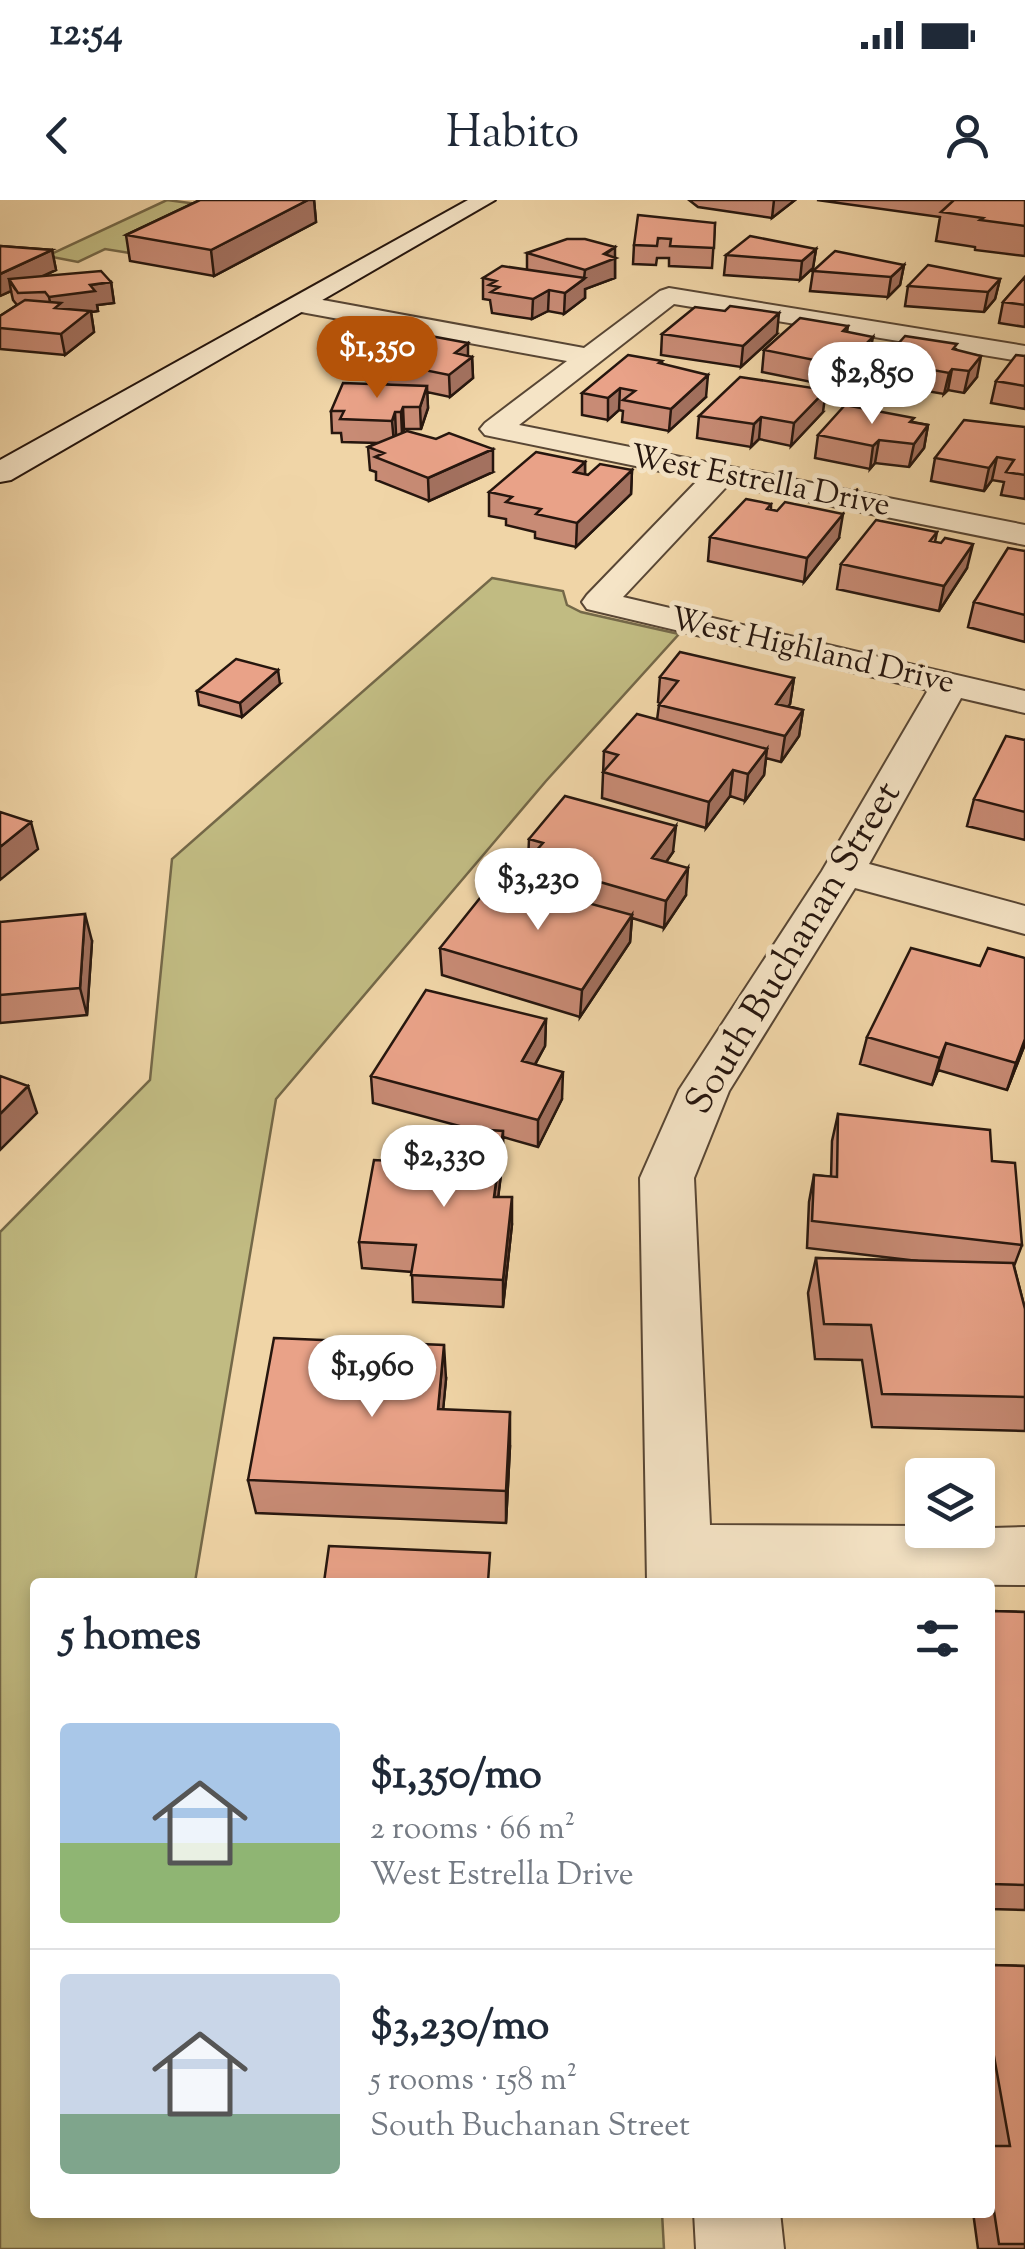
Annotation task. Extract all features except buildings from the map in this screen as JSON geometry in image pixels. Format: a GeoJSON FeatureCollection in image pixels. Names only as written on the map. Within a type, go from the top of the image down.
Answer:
{"type":"FeatureCollection","features":[{"type":"Feature","properties":{"kind":"street"},"geometry":{"type":"LineString","coordinates":[[0,473],[484,200]]}},
{"type":"Feature","properties":{"kind":"street"},"geometry":{"type":"LineString","coordinates":[[301,304],[589,357],[669,296],[1025,354]]}},
{"type":"Feature","properties":{"kind":"street","name":"West Estrella Drive"},"geometry":{"type":"LineString","coordinates":[[589,357],[495,429],[1025,535]]}},
{"type":"Feature","properties":{"kind":"street","name":"West Highland Drive"},"geometry":{"type":"LineString","coordinates":[[721,474],[599,602],[1025,702]]}},
{"type":"Feature","properties":{"kind":"street","name":"South Buchanan Street"},"geometry":{"type":"LineString","coordinates":[[679,1568],[667,1178],[704,1090],[844,871],[950,684]]}},
{"type":"Feature","properties":{"kind":"street"},"geometry":{"type":"LineString","coordinates":[[844,871],[1025,920]]}},
{"type":"Feature","properties":{"kind":"street"},"geometry":{"type":"LineString","coordinates":[[679,1568],[1025,1556]]}},
{"type":"Feature","properties":{"kind":"street"},"geometry":{"type":"LineString","coordinates":[[737,2218],[740,2249]]}},
{"type":"Feature","properties":{"kind":"shaded area"},"geometry":{"type":"Polygon","coordinates":[[[167,200],[235,209],[142,255],[105,249],[78,262],[47,256],[167,200]]]}},
{"type":"Feature","properties":{"kind":"shaded area"},"geometry":{"type":"Polygon","coordinates":[[[492,578],[563,591],[567,605],[581,612],[679,634],[546,781],[276,1099],[196,1578],[30,1578],[30,2218],[662,2218],[664,2249],[0,2249],[0,1232],[150,1080],[172,859],[492,578]]]}}]}
